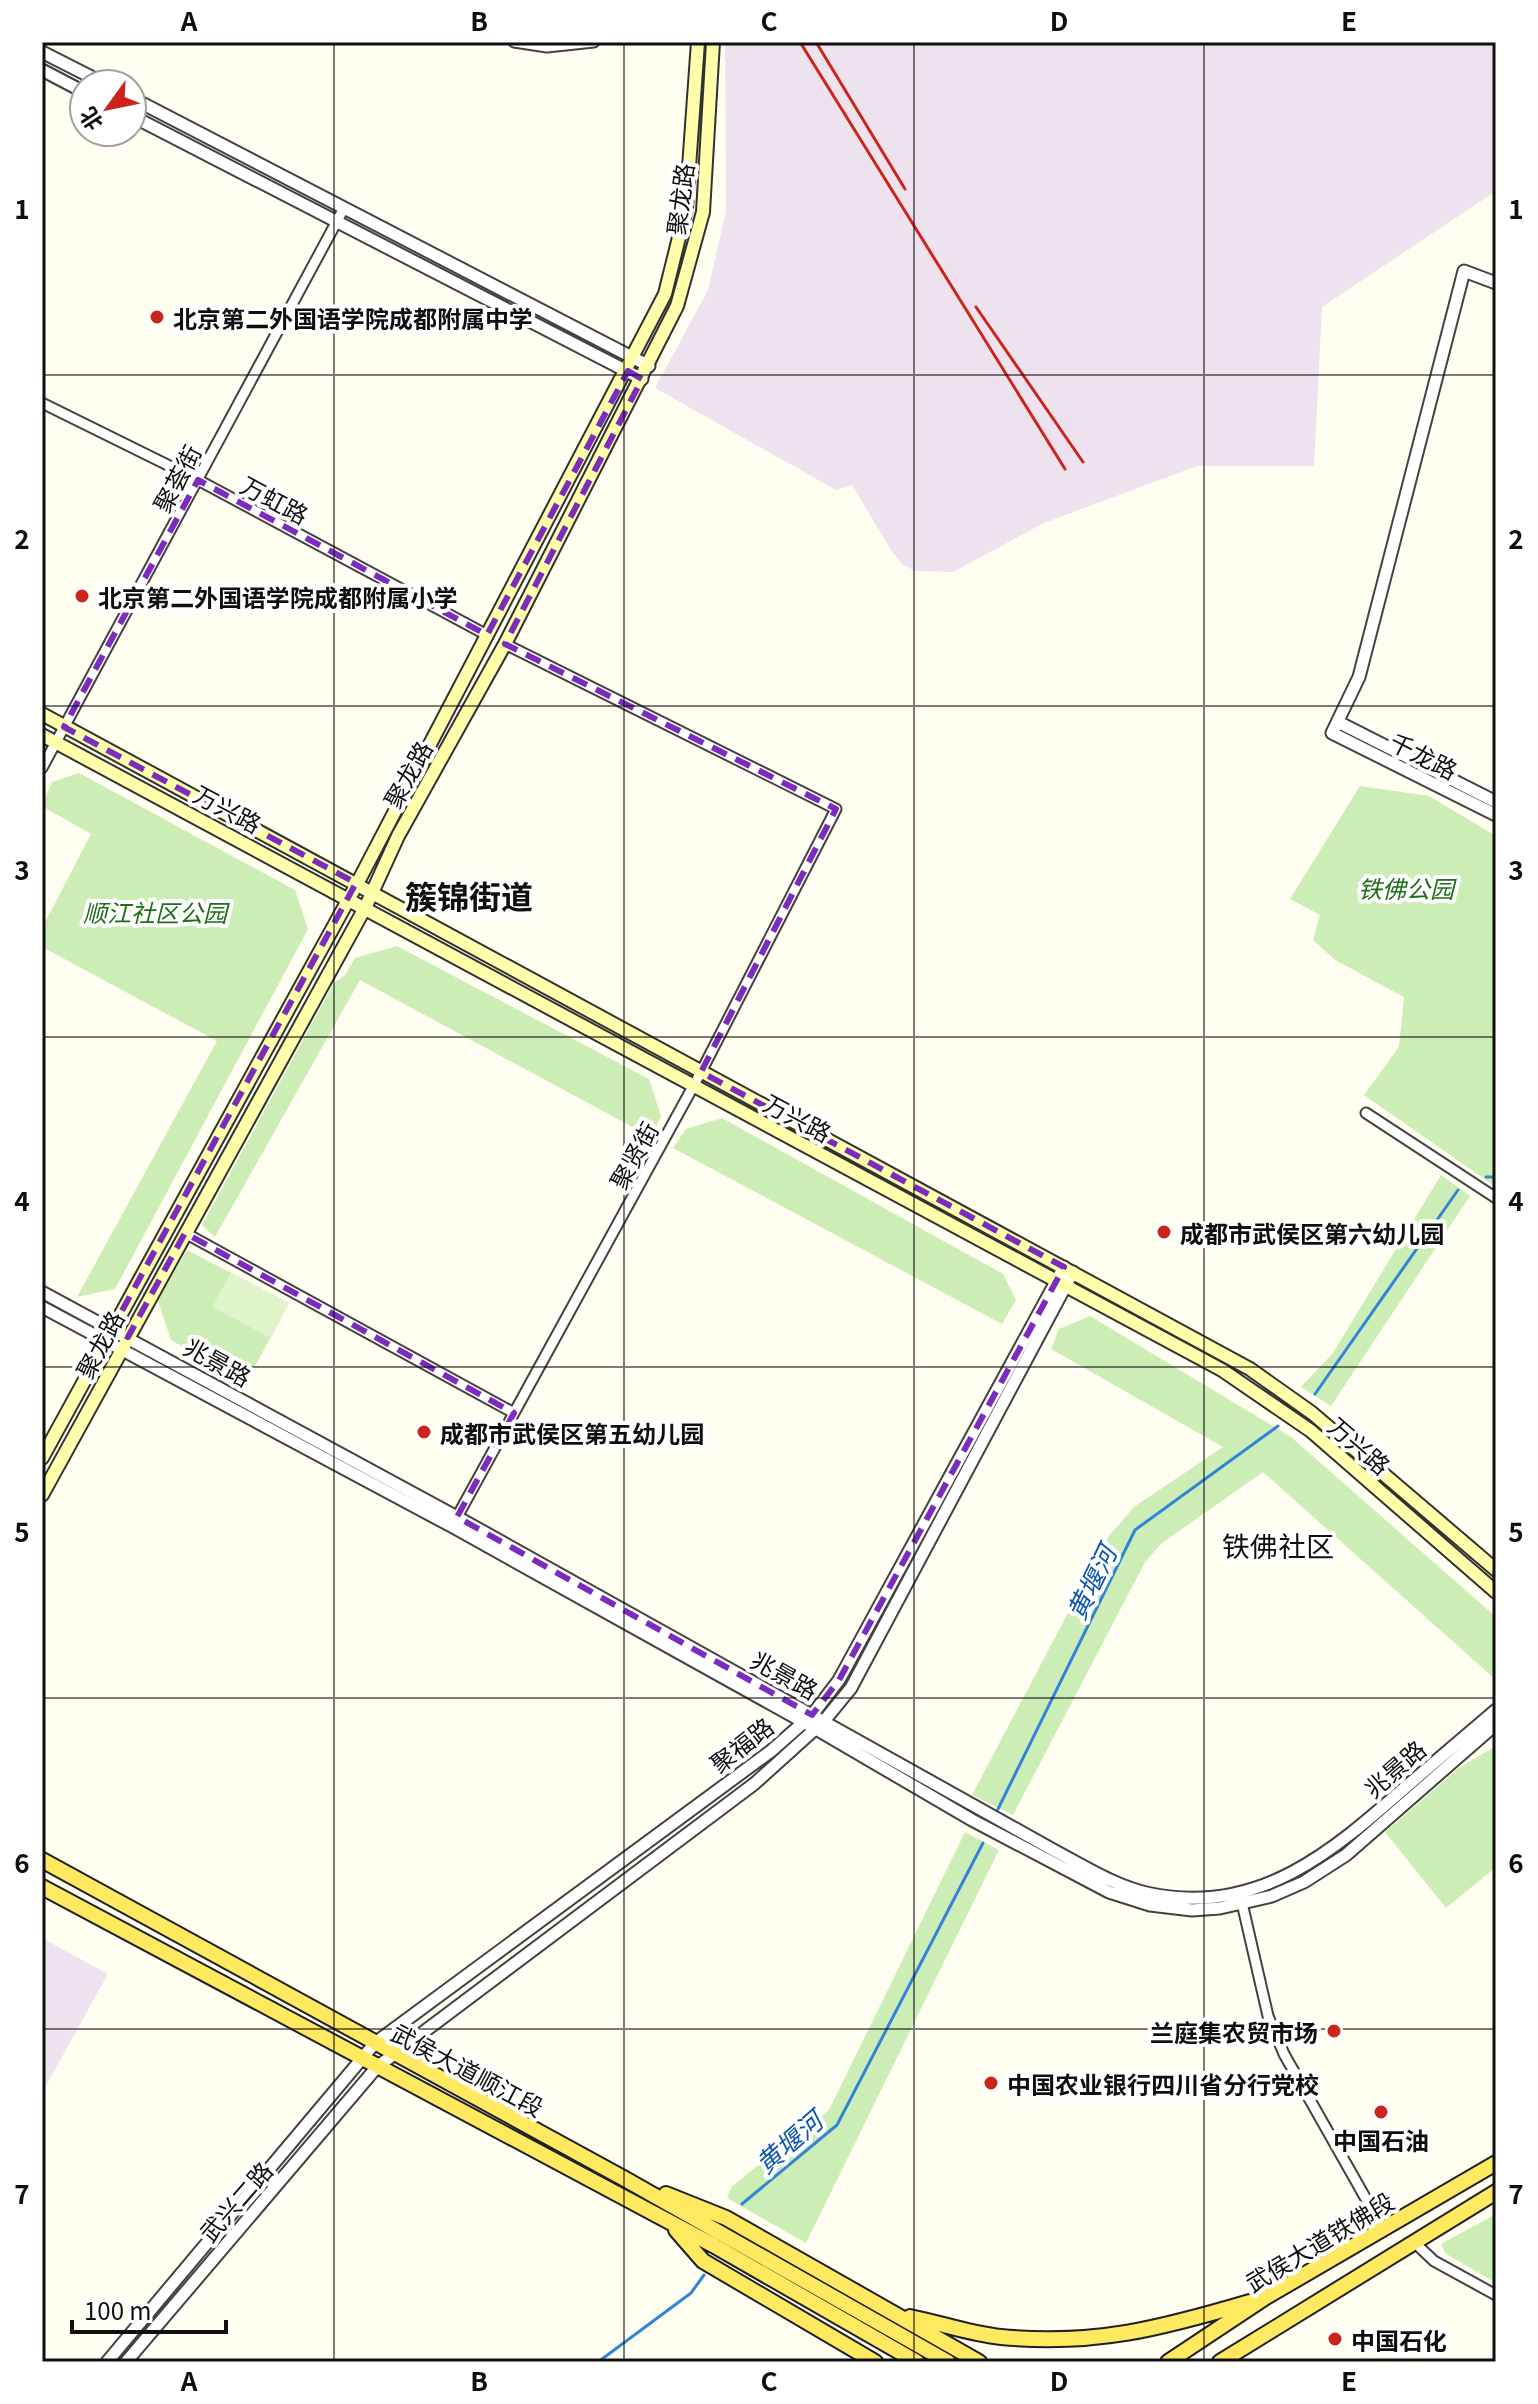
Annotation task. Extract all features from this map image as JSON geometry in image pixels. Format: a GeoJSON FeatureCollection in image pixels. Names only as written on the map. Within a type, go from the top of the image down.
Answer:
{"type":"FeatureCollection","features":[{"type":"Feature","properties":{"kind":"main road","name":"聚龙路"},"geometry":{"type":"LineString","coordinates":[[42,1458],[357,884],[635,358],[665,294],[686,209],[698,42]]}},
{"type":"Feature","properties":{"kind":"main road","name":"聚龙路"},"geometry":{"type":"LineString","coordinates":[[42,1495],[366,906],[398,836],[505,644],[677,306],[703,212],[713,42]]}},
{"type":"Feature","properties":{"kind":"main road"},"geometry":{"type":"LineString","coordinates":[[42,714],[1250,1369],[1284,1392],[1496,1570]]}},
{"type":"Feature","properties":{"kind":"main road","name":"万兴路"},"geometry":{"type":"LineString","coordinates":[[42,735],[366,906],[693,1086],[1222,1370],[1311,1431],[1496,1592]]}},
{"type":"Feature","properties":{"kind":"main road","name":"武侯大道顺江段"},"geometry":{"type":"LineString","coordinates":[[42,1860],[625,2179],[869,2325]]}},
{"type":"Feature","properties":{"kind":"main road","name":"武侯大道顺江段"},"geometry":{"type":"LineString","coordinates":[[42,1887],[673,2227],[869,2325]]}},
{"type":"Feature","properties":{"kind":"main road"},"geometry":{"type":"LineString","coordinates":[[261,2004],[269,1985]]}},
{"type":"Feature","properties":{"kind":"main road","name":"武侯大道铁佛段"},"geometry":{"type":"LineString","coordinates":[[1168,2362],[1266,2297],[1496,2163]]}},
{"type":"Feature","properties":{"kind":"main road"},"geometry":{"type":"LineString","coordinates":[[625,2179],[726,2218],[979,2362]]}},
{"type":"Feature","properties":{"kind":"main road","name":"武侯大道铁佛段"},"geometry":{"type":"LineString","coordinates":[[1220,2362],[1496,2192]]}},
{"type":"Feature","properties":{"kind":"main road"},"geometry":{"type":"LineString","coordinates":[[673,2227],[703,2261],[875,2362]]}},
{"type":"Feature","properties":{"kind":"main road"},"geometry":{"type":"LineString","coordinates":[[894,2313],[999,2337],[1079,2340],[1151,2331],[1266,2297]]}},
{"type":"Feature","properties":{"kind":"main road"},"geometry":{"type":"LineString","coordinates":[[869,2325],[917,2362]]}},
{"type":"Feature","properties":{"kind":"main road"},"geometry":{"type":"LineString","coordinates":[[869,2325],[948,2362]]}},
{"type":"Feature","properties":{"kind":"street"},"geometry":{"type":"LineString","coordinates":[[514,42],[547,47],[594,42]]}},
{"type":"Feature","properties":{"kind":"street"},"geometry":{"type":"LineString","coordinates":[[42,52],[74,68]]}},
{"type":"Feature","properties":{"kind":"street"},"geometry":{"type":"LineString","coordinates":[[42,70],[68,84]]}},
{"type":"Feature","properties":{"kind":"street"},"geometry":{"type":"LineString","coordinates":[[148,106],[649,366]]}},
{"type":"Feature","properties":{"kind":"street"},"geometry":{"type":"LineString","coordinates":[[148,124],[642,379]]}},
{"type":"Feature","properties":{"kind":"street","name":"聚荟街"},"geometry":{"type":"LineString","coordinates":[[42,768],[344,208]]}},
{"type":"Feature","properties":{"kind":"street"},"geometry":{"type":"LineString","coordinates":[[1335,728],[1359,677],[1464,271],[1496,283]]}},
{"type":"Feature","properties":{"kind":"street","name":"万虹路"},"geometry":{"type":"LineString","coordinates":[[42,403],[198,480],[487,635]]}},
{"type":"Feature","properties":{"kind":"street","name":"聚贤街"},"geometry":{"type":"LineString","coordinates":[[457,1517],[701,1072],[836,809],[505,644]]}},
{"type":"Feature","properties":{"kind":"street","name":"千龙路"},"geometry":{"type":"LineString","coordinates":[[1335,728],[1496,802]]}},
{"type":"Feature","properties":{"kind":"street","name":"千龙路"},"geometry":{"type":"LineString","coordinates":[[1335,728],[1496,815]]}},
{"type":"Feature","properties":{"kind":"street"},"geometry":{"type":"LineString","coordinates":[[1366,1113],[1496,1198]]}},
{"type":"Feature","properties":{"kind":"street"},"geometry":{"type":"LineString","coordinates":[[185,1233],[514,1413]]}},
{"type":"Feature","properties":{"kind":"street","name":"聚福路"},"geometry":{"type":"LineString","coordinates":[[107,2362],[375,2043],[771,1751],[808,1719],[839,1680],[1068,1269]]}},
{"type":"Feature","properties":{"kind":"street","name":"武兴二路"},"geometry":{"type":"LineString","coordinates":[[126,2362],[377,2067],[754,1784],[820,1725],[851,1688],[1060,1284]]}},
{"type":"Feature","properties":{"kind":"street","name":"兆景路"},"geometry":{"type":"LineString","coordinates":[[42,1292],[457,1517],[808,1719]]}},
{"type":"Feature","properties":{"kind":"street","name":"兆景路"},"geometry":{"type":"LineString","coordinates":[[42,1307],[1119,1884],[1150,1894],[1217,1897],[1291,1875],[1338,1846],[1496,1710]]}},
{"type":"Feature","properties":{"kind":"street","name":"兆景路"},"geometry":{"type":"LineString","coordinates":[[820,1725],[972,1820],[1109,1892],[1150,1905],[1192,1910],[1272,1896],[1304,1882],[1346,1855],[1496,1724]]}},
{"type":"Feature","properties":{"kind":"street"},"geometry":{"type":"LineString","coordinates":[[1242,1903],[1268,2016],[1284,2054],[1383,2229]]}},
{"type":"Feature","properties":{"kind":"street"},"geometry":{"type":"LineString","coordinates":[[1414,2242],[1434,2261],[1496,2295]]}},
{"type":"Feature","properties":{"kind":"highlighted area"},"geometry":{"type":"Polygon","coordinates":[[[628,371],[642,379],[505,644],[836,809],[701,1072],[1064,1267],[839,1680],[812,1715],[457,1517],[514,1413],[185,1233],[128,1337],[112,1329],[356,883],[64,727],[198,480],[487,635],[628,371]]]}},
{"type":"Feature","properties":{"kind":"shaded area"},"geometry":{"type":"Polygon","coordinates":[[[725,42],[1496,42],[1496,191],[1322,307],[1314,466],[1197,466],[1044,523],[953,572],[915,571],[902,564],[891,550],[852,485],[836,490],[655,388],[708,290],[726,211],[725,42]]]}},
{"type":"Feature","properties":{"kind":"shaded area"},"geometry":{"type":"Polygon","coordinates":[[[42,1938],[108,1974],[42,2093],[42,1938]]]}},
{"type":"Feature","properties":{"kind":"green space","name":"顺江社区公园"},"geometry":{"type":"Polygon","coordinates":[[[79,773],[295,890],[308,929],[115,1289],[77,1297],[217,1041],[42,947],[42,928],[91,834],[42,806],[52,782],[79,773]]]}},
{"type":"Feature","properties":{"kind":"green space","name":"铁佛公园"},"geometry":{"type":"Polygon","coordinates":[[[1360,786],[1429,796],[1496,836],[1496,1187],[1364,1095],[1399,1047],[1404,997],[1335,960],[1313,940],[1320,915],[1290,899],[1360,786]]]}},
{"type":"Feature","properties":{"kind":"green space"},"geometry":{"type":"Polygon","coordinates":[[[397,946],[649,1079],[661,1116],[651,1137],[360,980],[215,1237],[202,1225],[334,983],[345,975],[355,958],[397,946]]]}},
{"type":"Feature","properties":{"kind":"green space"},"geometry":{"type":"Polygon","coordinates":[[[722,1118],[1003,1274],[1016,1300],[1002,1324],[673,1148],[686,1129],[722,1118]]]}},
{"type":"Feature","properties":{"kind":"green space"},"geometry":{"type":"Polygon","coordinates":[[[1441,1175],[1470,1196],[1331,1406],[1301,1387],[1333,1353],[1441,1175]]]}},
{"type":"Feature","properties":{"kind":"green space"},"geometry":{"type":"Polygon","coordinates":[[[187,1250],[289,1303],[246,1383],[171,1340],[158,1301],[187,1250]]]}},
{"type":"Feature","properties":{"kind":"green space"},"geometry":{"type":"Polygon","coordinates":[[[231,1273],[289,1303],[271,1338],[212,1307],[231,1273]]]}},
{"type":"Feature","properties":{"kind":"green space"},"geometry":{"type":"Polygon","coordinates":[[[1090,1316],[1291,1437],[1496,1617],[1496,1680],[1263,1472],[1162,1543],[1145,1562],[1013,1815],[972,1795],[1108,1537],[1134,1507],[1223,1447],[1051,1349],[1059,1329],[1090,1316]]]}},
{"type":"Feature","properties":{"kind":"green space"},"geometry":{"type":"Polygon","coordinates":[[[1496,1746],[1496,1867],[1446,1908],[1385,1832],[1460,1767],[1496,1746]]]}},
{"type":"Feature","properties":{"kind":"green space"},"geometry":{"type":"Polygon","coordinates":[[[965,1832],[999,1850],[806,2243],[727,2198],[732,2186],[829,2110],[965,1832]]]}},
{"type":"Feature","properties":{"kind":"green space"},"geometry":{"type":"Polygon","coordinates":[[[1496,2214],[1494,2282],[1445,2253],[1441,2244],[1496,2214]]]}},
{"type":"Feature","properties":{"kind":"waterway","name":"黄堰河"},"geometry":{"type":"LineString","coordinates":[[1486,1177],[1496,1177]]}},
{"type":"Feature","properties":{"kind":"waterway","name":"黄堰河"},"geometry":{"type":"LineString","coordinates":[[1315,1394],[1458,1190]]}},
{"type":"Feature","properties":{"kind":"waterway","name":"黄堰河"},"geometry":{"type":"LineString","coordinates":[[998,1809],[1135,1530],[1278,1426]]}},
{"type":"Feature","properties":{"kind":"waterway","name":"黄堰河"},"geometry":{"type":"LineString","coordinates":[[742,2204],[837,2125],[983,1843]]}},
{"type":"Feature","properties":{"kind":"waterway","name":"黄堰河"},"geometry":{"type":"LineString","coordinates":[[598,2362],[691,2293],[704,2275]]}},
{"type":"Feature","properties":{"kind":"railway"},"geometry":{"type":"LineString","coordinates":[[800,42],[1065,469]]}},
{"type":"Feature","properties":{"kind":"railway"},"geometry":{"type":"LineString","coordinates":[[816,42],[905,189]]}},
{"type":"Feature","properties":{"kind":"railway"},"geometry":{"type":"LineString","coordinates":[[976,307],[1083,462]]}},
{"type":"Feature","properties":{"kind":"place","name":"北京第二外国语学院成都附属中学"},"geometry":{"type":"Point","coordinates":[157,317]}},
{"type":"Feature","properties":{"kind":"place","name":"北京第二外国语学院成都附属小学"},"geometry":{"type":"Point","coordinates":[82,596]}},
{"type":"Feature","properties":{"kind":"place","name":"成都市武侯区第六幼儿园"},"geometry":{"type":"Point","coordinates":[1164,1232]}},
{"type":"Feature","properties":{"kind":"place","name":"成都市武侯区第五幼儿园"},"geometry":{"type":"Point","coordinates":[424,1432]}},
{"type":"Feature","properties":{"kind":"place","name":"兰庭集农贸市场"},"geometry":{"type":"Point","coordinates":[1334,2031]}},
{"type":"Feature","properties":{"kind":"place","name":"中国农业银行四川省分行党校"},"geometry":{"type":"Point","coordinates":[991,2083]}},
{"type":"Feature","properties":{"kind":"place","name":"中国石油"},"geometry":{"type":"Point","coordinates":[1381,2112]}},
{"type":"Feature","properties":{"kind":"place","name":"中国石化"},"geometry":{"type":"Point","coordinates":[1335,2339]}},
{"type":"Feature","properties":{"kind":"district","name":"簇锦街道"},"geometry":{"type":"Point","coordinates":[469,895]}},
{"type":"Feature","properties":{"kind":"district","name":"铁佛社区"},"geometry":{"type":"Point","coordinates":[1278,1545]}}]}
